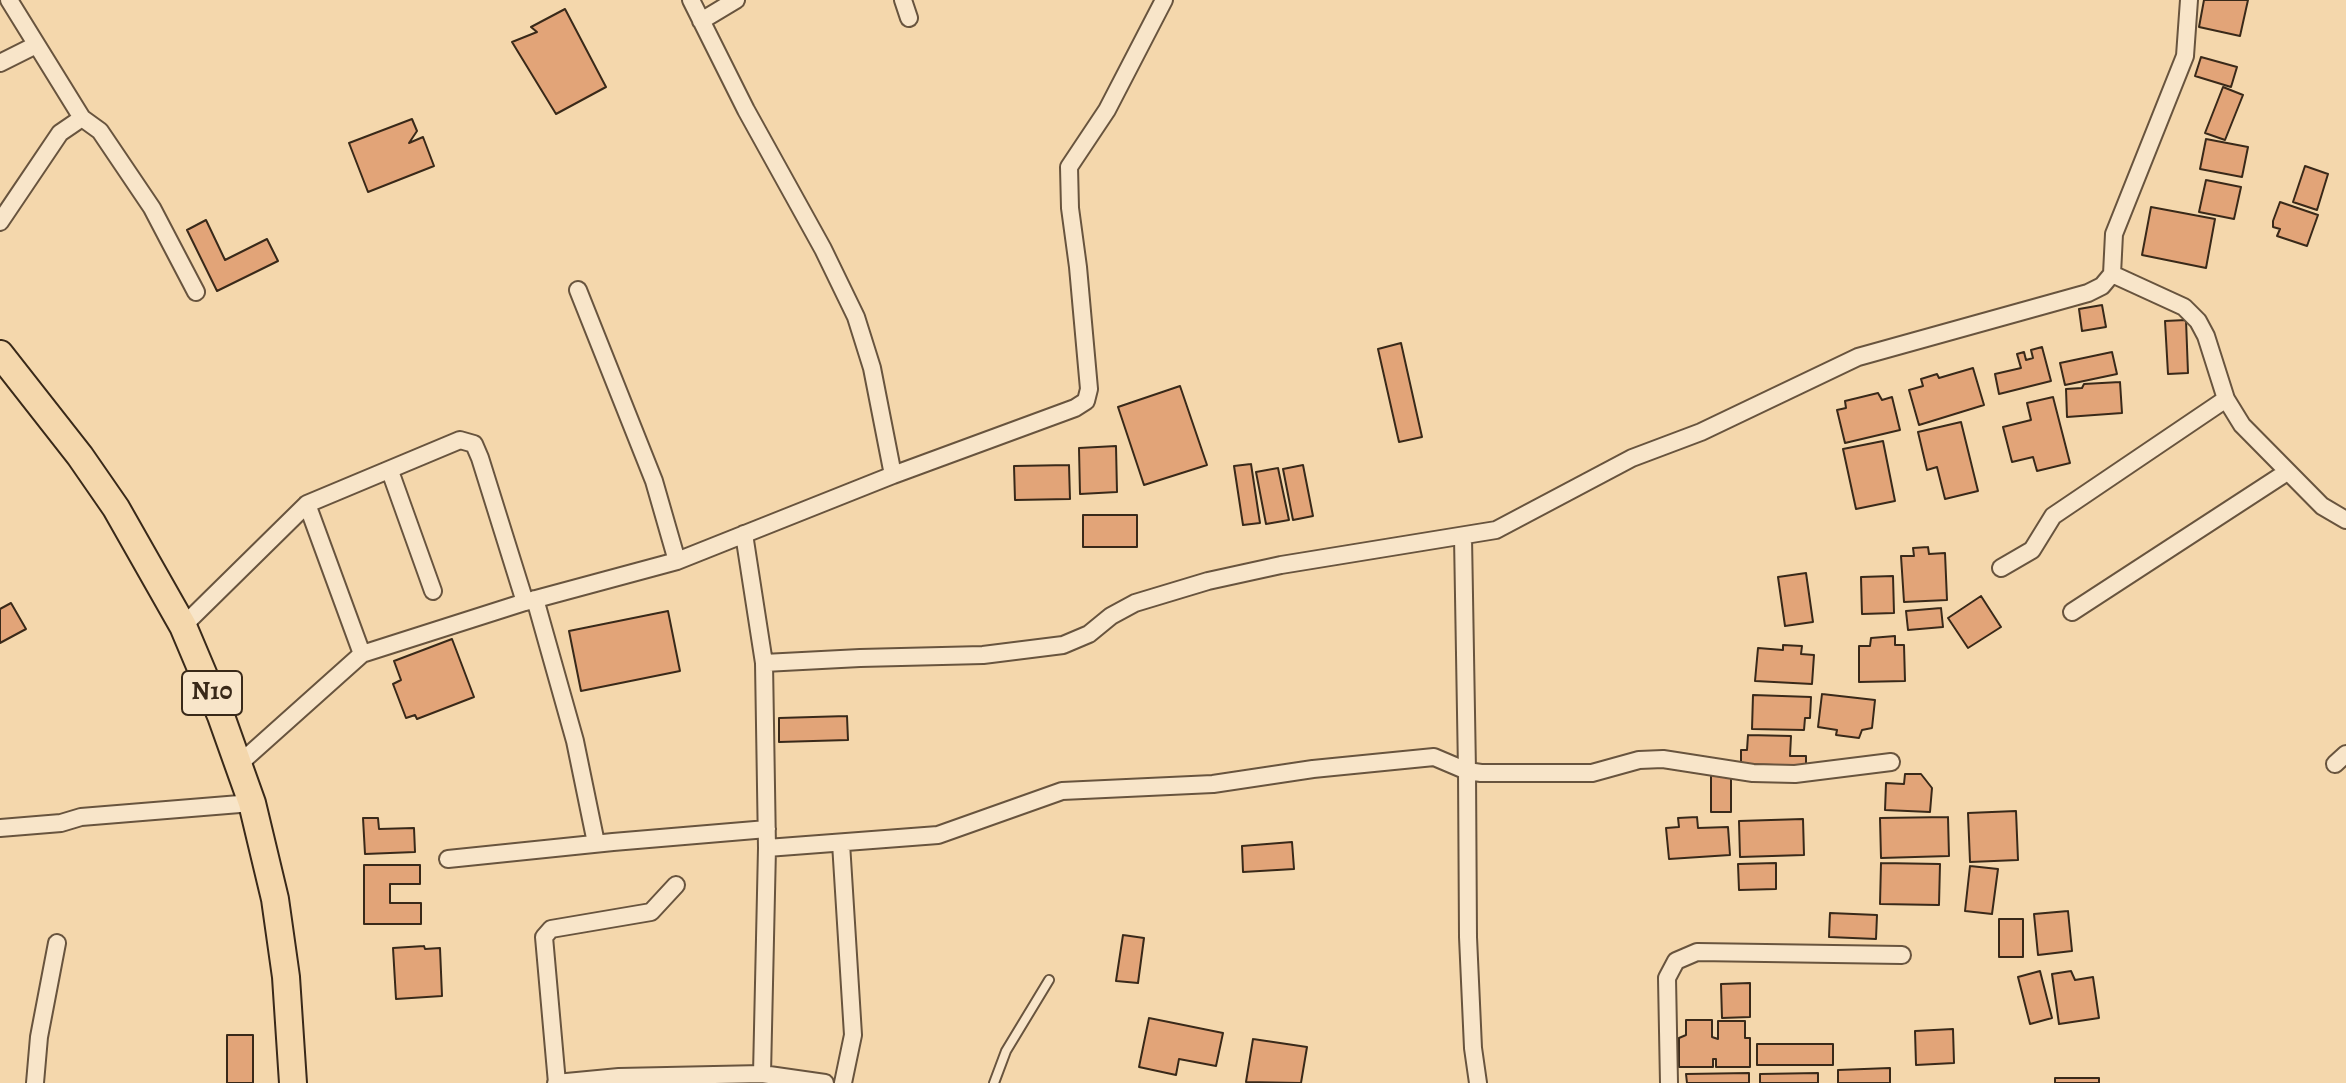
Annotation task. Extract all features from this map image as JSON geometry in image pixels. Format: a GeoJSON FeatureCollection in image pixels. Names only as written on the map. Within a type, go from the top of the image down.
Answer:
{"type":"FeatureCollection","features":[{"type":"Feature","properties":{"kind":"highway","name":"N10"},"geometry":{"type":"LineString","coordinates":[[0,354],[80,456],[116,508],[183,626],[221,716],[252,803],[275,899],[286,977],[293,1083]]}},
{"type":"Feature","properties":{"kind":"street"},"geometry":{"type":"LineString","coordinates":[[9,0],[82,118],[100,131],[152,208],[196,292]]}},
{"type":"Feature","properties":{"kind":"street"},"geometry":{"type":"LineString","coordinates":[[691,0],[856,317],[872,368],[893,475]]}},
{"type":"Feature","properties":{"kind":"street"},"geometry":{"type":"LineString","coordinates":[[701,21],[736,0]]}},
{"type":"Feature","properties":{"kind":"street"},"geometry":{"type":"LineString","coordinates":[[903,0],[909,18]]}},
{"type":"Feature","properties":{"kind":"street"},"geometry":{"type":"LineString","coordinates":[[239,764],[362,654],[530,600],[677,561],[893,475],[1075,408],[1086,401],[1089,389],[1070,208],[1069,167],[1107,110],[1164,0]]}},
{"type":"Feature","properties":{"kind":"street"},"geometry":{"type":"LineString","coordinates":[[764,663],[983,655],[1049,648],[1089,634],[1111,616],[1135,603],[1193,585],[1281,565],[1496,530],[1632,458],[1701,432],[1858,357],[2088,293],[2102,286],[2112,274],[2114,234],[2185,56],[2189,0]]}},
{"type":"Feature","properties":{"kind":"street"},"geometry":{"type":"LineString","coordinates":[[0,63],[36,45]]}},
{"type":"Feature","properties":{"kind":"street"},"geometry":{"type":"LineString","coordinates":[[0,222],[60,133],[82,118]]}},
{"type":"Feature","properties":{"kind":"street"},"geometry":{"type":"LineString","coordinates":[[2112,274],[2184,307],[2198,321],[2206,336],[2226,399],[2242,425],[2322,506],[2346,520]]}},
{"type":"Feature","properties":{"kind":"street"},"geometry":{"type":"LineString","coordinates":[[578,290],[654,481],[677,561]]}},
{"type":"Feature","properties":{"kind":"street"},"geometry":{"type":"LineString","coordinates":[[2001,568],[2032,550],[2053,516],[2226,399]]}},
{"type":"Feature","properties":{"kind":"street"},"geometry":{"type":"LineString","coordinates":[[183,626],[307,504],[460,440],[474,444],[530,600],[575,741],[596,843]]}},
{"type":"Feature","properties":{"kind":"street"},"geometry":{"type":"LineString","coordinates":[[390,471],[433,591]]}},
{"type":"Feature","properties":{"kind":"street"},"geometry":{"type":"LineString","coordinates":[[2072,612],[2287,472]]}},
{"type":"Feature","properties":{"kind":"street"},"geometry":{"type":"LineString","coordinates":[[307,504],[362,654]]}},
{"type":"Feature","properties":{"kind":"street"},"geometry":{"type":"LineString","coordinates":[[744,534],[764,663],[767,848],[762,1074]]}},
{"type":"Feature","properties":{"kind":"street"},"geometry":{"type":"LineString","coordinates":[[1463,537],[1468,937],[1473,1048],[1478,1083]]}},
{"type":"Feature","properties":{"kind":"street"},"geometry":{"type":"LineString","coordinates":[[767,848],[938,835],[1062,791],[1213,784],[1313,769],[1426,758],[1447,761],[1467,771],[1481,773],[1592,773],[1639,760],[1663,759],[1753,773],[1795,774],[1891,762]]}},
{"type":"Feature","properties":{"kind":"street"},"geometry":{"type":"LineString","coordinates":[[0,828],[61,823],[81,817],[252,803]]}},
{"type":"Feature","properties":{"kind":"street"},"geometry":{"type":"LineString","coordinates":[[448,859],[767,829]]}},
{"type":"Feature","properties":{"kind":"street"},"geometry":{"type":"LineString","coordinates":[[841,843],[853,1035],[843,1083]]}},
{"type":"Feature","properties":{"kind":"street"},"geometry":{"type":"LineString","coordinates":[[676,885],[651,912],[551,929],[544,937],[557,1083],[619,1077],[762,1074],[825,1083]]}},
{"type":"Feature","properties":{"kind":"street"},"geometry":{"type":"LineString","coordinates":[[35,1083],[39,1037],[57,943]]}},
{"type":"Feature","properties":{"kind":"street"},"geometry":{"type":"LineString","coordinates":[[1669,1083],[1667,978],[1676,961],[1697,952],[1902,955]]}},
{"type":"Feature","properties":{"kind":"lane"},"geometry":{"type":"LineString","coordinates":[[994,1083],[1006,1051],[1049,980]]}},
{"type":"Feature","properties":{"kind":"building"},"geometry":{"type":"Polygon","coordinates":[[[2204,0],[2248,0],[2240,36],[2199,27],[2204,0]]]}},
{"type":"Feature","properties":{"kind":"building"},"geometry":{"type":"Polygon","coordinates":[[[565,9],[606,87],[556,114],[512,42],[537,32],[531,27],[565,9]]]}},
{"type":"Feature","properties":{"kind":"building"},"geometry":{"type":"Polygon","coordinates":[[[2201,57],[2237,67],[2231,87],[2195,76],[2201,57]]]}},
{"type":"Feature","properties":{"kind":"building"},"geometry":{"type":"Polygon","coordinates":[[[2223,87],[2243,95],[2225,140],[2205,133],[2223,87]]]}},
{"type":"Feature","properties":{"kind":"building"},"geometry":{"type":"Polygon","coordinates":[[[412,119],[417,131],[409,143],[423,137],[434,166],[368,192],[349,143],[412,119]]]}},
{"type":"Feature","properties":{"kind":"building"},"geometry":{"type":"Polygon","coordinates":[[[2206,139],[2248,147],[2242,177],[2200,169],[2206,139]]]}},
{"type":"Feature","properties":{"kind":"building"},"geometry":{"type":"Polygon","coordinates":[[[2305,166],[2328,174],[2317,210],[2293,202],[2305,166]]]}},
{"type":"Feature","properties":{"kind":"building"},"geometry":{"type":"Polygon","coordinates":[[[2206,180],[2241,187],[2234,219],[2199,212],[2206,180]]]}},
{"type":"Feature","properties":{"kind":"building"},"geometry":{"type":"Polygon","coordinates":[[[2280,202],[2318,215],[2307,246],[2277,236],[2280,229],[2273,227],[2273,221],[2280,202]]]}},
{"type":"Feature","properties":{"kind":"building"},"geometry":{"type":"Polygon","coordinates":[[[2151,207],[2215,219],[2206,268],[2142,255],[2151,207]]]}},
{"type":"Feature","properties":{"kind":"building"},"geometry":{"type":"Polygon","coordinates":[[[206,220],[225,260],[267,239],[278,261],[217,291],[187,230],[206,220]]]}},
{"type":"Feature","properties":{"kind":"building"},"geometry":{"type":"Polygon","coordinates":[[[2102,305],[2106,327],[2082,331],[2079,309],[2102,305]]]}},
{"type":"Feature","properties":{"kind":"building"},"geometry":{"type":"Polygon","coordinates":[[[2186,320],[2188,373],[2168,374],[2165,321],[2186,320]]]}},
{"type":"Feature","properties":{"kind":"building"},"geometry":{"type":"Polygon","coordinates":[[[1401,343],[1422,437],[1399,442],[1378,349],[1401,343]]]}},
{"type":"Feature","properties":{"kind":"building"},"geometry":{"type":"Polygon","coordinates":[[[2042,347],[2051,381],[1999,394],[1995,374],[2021,368],[2017,354],[2024,352],[2026,360],[2033,358],[2031,350],[2042,347]]]}},
{"type":"Feature","properties":{"kind":"building"},"geometry":{"type":"Polygon","coordinates":[[[2112,352],[2117,374],[2065,385],[2060,363],[2112,352]]]}},
{"type":"Feature","properties":{"kind":"building"},"geometry":{"type":"Polygon","coordinates":[[[1973,368],[1984,405],[1919,425],[1909,390],[1923,386],[1921,379],[1937,374],[1939,378],[1973,368]]]}},
{"type":"Feature","properties":{"kind":"building"},"geometry":{"type":"Polygon","coordinates":[[[2120,382],[2122,413],[2067,417],[2066,389],[2082,388],[2084,384],[2120,382]]]}},
{"type":"Feature","properties":{"kind":"building"},"geometry":{"type":"Polygon","coordinates":[[[1180,386],[1207,465],[1144,485],[1118,407],[1180,386]]]}},
{"type":"Feature","properties":{"kind":"building"},"geometry":{"type":"Polygon","coordinates":[[[1878,393],[1882,400],[1892,397],[1900,430],[1845,443],[1837,410],[1846,408],[1845,401],[1878,393]]]}},
{"type":"Feature","properties":{"kind":"building"},"geometry":{"type":"Polygon","coordinates":[[[2053,397],[2070,463],[2037,471],[2033,457],[2012,462],[2003,427],[2031,420],[2027,403],[2053,397]]]}},
{"type":"Feature","properties":{"kind":"building"},"geometry":{"type":"Polygon","coordinates":[[[1961,422],[1978,491],[1945,499],[1937,467],[1927,470],[1918,432],[1961,422]]]}},
{"type":"Feature","properties":{"kind":"building"},"geometry":{"type":"Polygon","coordinates":[[[1883,441],[1895,501],[1856,509],[1843,449],[1883,441]]]}},
{"type":"Feature","properties":{"kind":"building"},"geometry":{"type":"Polygon","coordinates":[[[1116,446],[1117,492],[1080,494],[1079,448],[1116,446]]]}},
{"type":"Feature","properties":{"kind":"building"},"geometry":{"type":"Polygon","coordinates":[[[1251,464],[1260,523],[1243,525],[1234,466],[1251,464]]]}},
{"type":"Feature","properties":{"kind":"building"},"geometry":{"type":"Polygon","coordinates":[[[1069,465],[1070,499],[1015,500],[1014,466],[1069,465]]]}},
{"type":"Feature","properties":{"kind":"building"},"geometry":{"type":"Polygon","coordinates":[[[1303,465],[1313,516],[1293,520],[1283,469],[1303,465]]]}},
{"type":"Feature","properties":{"kind":"building"},"geometry":{"type":"Polygon","coordinates":[[[1278,468],[1289,520],[1266,524],[1256,472],[1278,468]]]}},
{"type":"Feature","properties":{"kind":"building"},"geometry":{"type":"Polygon","coordinates":[[[1083,515],[1137,515],[1137,547],[1083,547],[1083,515]]]}},
{"type":"Feature","properties":{"kind":"building"},"geometry":{"type":"Polygon","coordinates":[[[1928,547],[1929,554],[1945,553],[1947,600],[1904,602],[1901,556],[1914,556],[1913,548],[1928,547]]]}},
{"type":"Feature","properties":{"kind":"building"},"geometry":{"type":"Polygon","coordinates":[[[1806,573],[1813,622],[1785,626],[1778,577],[1806,573]]]}},
{"type":"Feature","properties":{"kind":"building"},"geometry":{"type":"Polygon","coordinates":[[[1893,576],[1894,613],[1862,614],[1861,577],[1893,576]]]}},
{"type":"Feature","properties":{"kind":"building"},"geometry":{"type":"Polygon","coordinates":[[[1981,596],[2001,627],[1968,648],[1948,618],[1981,596]]]}},
{"type":"Feature","properties":{"kind":"building"},"geometry":{"type":"Polygon","coordinates":[[[11,603],[26,629],[0,643],[0,609],[11,603]]]}},
{"type":"Feature","properties":{"kind":"building"},"geometry":{"type":"Polygon","coordinates":[[[1941,608],[1943,627],[1908,630],[1906,611],[1941,608]]]}},
{"type":"Feature","properties":{"kind":"building"},"geometry":{"type":"Polygon","coordinates":[[[668,611],[680,671],[581,691],[569,631],[668,611]]]}},
{"type":"Feature","properties":{"kind":"building"},"geometry":{"type":"Polygon","coordinates":[[[1895,636],[1895,645],[1904,645],[1905,681],[1859,682],[1859,646],[1870,646],[1871,638],[1895,636]]]}},
{"type":"Feature","properties":{"kind":"building"},"geometry":{"type":"Polygon","coordinates":[[[452,639],[474,697],[417,719],[415,715],[406,718],[393,684],[401,680],[394,661],[452,639]]]}},
{"type":"Feature","properties":{"kind":"building"},"geometry":{"type":"Polygon","coordinates":[[[1783,645],[1802,646],[1801,654],[1814,655],[1812,684],[1755,681],[1758,648],[1783,650],[1783,645]]]}},
{"type":"Feature","properties":{"kind":"building"},"geometry":{"type":"Polygon","coordinates":[[[1822,694],[1875,700],[1872,728],[1862,730],[1859,738],[1836,735],[1837,730],[1818,727],[1822,694]]]}},
{"type":"Feature","properties":{"kind":"building"},"geometry":{"type":"Polygon","coordinates":[[[1753,695],[1811,697],[1810,718],[1805,718],[1804,730],[1752,729],[1753,695]]]}},
{"type":"Feature","properties":{"kind":"building"},"geometry":{"type":"Polygon","coordinates":[[[847,716],[848,740],[779,742],[779,718],[847,716]]]}},
{"type":"Feature","properties":{"kind":"building"},"geometry":{"type":"Polygon","coordinates":[[[1748,735],[1791,736],[1790,756],[1806,756],[1806,766],[1741,764],[1741,750],[1747,750],[1748,735]]]}},
{"type":"Feature","properties":{"kind":"building"},"geometry":{"type":"Polygon","coordinates":[[[1711,774],[1731,774],[1731,812],[1711,812],[1711,774]]]}},
{"type":"Feature","properties":{"kind":"building"},"geometry":{"type":"Polygon","coordinates":[[[1905,774],[1921,774],[1932,788],[1930,812],[1885,810],[1886,783],[1904,784],[1905,774]]]}},
{"type":"Feature","properties":{"kind":"building"},"geometry":{"type":"Polygon","coordinates":[[[2016,811],[2018,860],[1970,862],[1968,813],[2016,811]]]}},
{"type":"Feature","properties":{"kind":"building"},"geometry":{"type":"Polygon","coordinates":[[[1697,817],[1698,828],[1728,827],[1730,855],[1669,859],[1666,828],[1679,827],[1678,818],[1697,817]]]}},
{"type":"Feature","properties":{"kind":"building"},"geometry":{"type":"Polygon","coordinates":[[[1948,817],[1949,856],[1881,858],[1880,818],[1948,817]]]}},
{"type":"Feature","properties":{"kind":"building"},"geometry":{"type":"Polygon","coordinates":[[[363,818],[378,818],[379,829],[414,828],[415,852],[365,854],[363,818]]]}},
{"type":"Feature","properties":{"kind":"building"},"geometry":{"type":"Polygon","coordinates":[[[1803,819],[1804,855],[1740,857],[1739,821],[1803,819]]]}},
{"type":"Feature","properties":{"kind":"building"},"geometry":{"type":"Polygon","coordinates":[[[1292,842],[1294,869],[1243,872],[1242,846],[1292,842]]]}},
{"type":"Feature","properties":{"kind":"building"},"geometry":{"type":"Polygon","coordinates":[[[1776,863],[1776,889],[1739,890],[1738,864],[1776,863]]]}},
{"type":"Feature","properties":{"kind":"building"},"geometry":{"type":"Polygon","coordinates":[[[1881,863],[1940,864],[1939,905],[1880,904],[1881,863]]]}},
{"type":"Feature","properties":{"kind":"building"},"geometry":{"type":"Polygon","coordinates":[[[364,865],[420,865],[420,884],[390,884],[390,903],[421,903],[421,924],[364,924],[364,865]]]}},
{"type":"Feature","properties":{"kind":"building"},"geometry":{"type":"Polygon","coordinates":[[[1970,866],[1998,869],[1992,914],[1965,911],[1970,866]]]}},
{"type":"Feature","properties":{"kind":"building"},"geometry":{"type":"Polygon","coordinates":[[[2068,911],[2072,951],[2038,955],[2034,914],[2068,911]]]}},
{"type":"Feature","properties":{"kind":"building"},"geometry":{"type":"Polygon","coordinates":[[[1830,913],[1877,915],[1876,939],[1829,937],[1830,913]]]}},
{"type":"Feature","properties":{"kind":"building"},"geometry":{"type":"Polygon","coordinates":[[[1999,919],[2023,919],[2023,957],[1999,957],[1999,919]]]}},
{"type":"Feature","properties":{"kind":"building"},"geometry":{"type":"Polygon","coordinates":[[[1123,935],[1144,938],[1138,983],[1116,981],[1123,935]]]}},
{"type":"Feature","properties":{"kind":"building"},"geometry":{"type":"Polygon","coordinates":[[[424,946],[425,949],[440,948],[442,996],[396,999],[393,948],[424,946]]]}},
{"type":"Feature","properties":{"kind":"building"},"geometry":{"type":"Polygon","coordinates":[[[2040,971],[2052,1018],[2030,1024],[2018,977],[2040,971]]]}},
{"type":"Feature","properties":{"kind":"building"},"geometry":{"type":"Polygon","coordinates":[[[2071,971],[2075,980],[2093,977],[2099,1018],[2059,1024],[2052,974],[2071,971]]]}},
{"type":"Feature","properties":{"kind":"building"},"geometry":{"type":"Polygon","coordinates":[[[1750,983],[1750,1017],[1722,1018],[1721,984],[1750,983]]]}},
{"type":"Feature","properties":{"kind":"building"},"geometry":{"type":"Polygon","coordinates":[[[1149,1018],[1223,1033],[1216,1066],[1179,1059],[1176,1075],[1139,1067],[1149,1018]]]}},
{"type":"Feature","properties":{"kind":"building"},"geometry":{"type":"Polygon","coordinates":[[[1686,1020],[1712,1020],[1712,1037],[1718,1039],[1718,1021],[1745,1021],[1745,1038],[1750,1038],[1750,1067],[1716,1067],[1716,1059],[1713,1059],[1713,1067],[1679,1067],[1679,1038],[1686,1035],[1686,1020]]]}},
{"type":"Feature","properties":{"kind":"building"},"geometry":{"type":"Polygon","coordinates":[[[1953,1029],[1954,1063],[1916,1065],[1915,1031],[1953,1029]]]}},
{"type":"Feature","properties":{"kind":"building"},"geometry":{"type":"Polygon","coordinates":[[[227,1035],[253,1035],[253,1083],[227,1083],[227,1035]]]}},
{"type":"Feature","properties":{"kind":"building"},"geometry":{"type":"Polygon","coordinates":[[[1253,1039],[1307,1047],[1301,1083],[1246,1082],[1253,1039]]]}},
{"type":"Feature","properties":{"kind":"building"},"geometry":{"type":"Polygon","coordinates":[[[1757,1044],[1833,1044],[1833,1065],[1757,1065],[1757,1044]]]}},
{"type":"Feature","properties":{"kind":"building"},"geometry":{"type":"Polygon","coordinates":[[[1890,1068],[1890,1083],[1838,1083],[1838,1070],[1890,1068]]]}},
{"type":"Feature","properties":{"kind":"building"},"geometry":{"type":"Polygon","coordinates":[[[1749,1073],[1749,1083],[1687,1083],[1686,1074],[1749,1073]]]}},
{"type":"Feature","properties":{"kind":"building"},"geometry":{"type":"Polygon","coordinates":[[[1818,1073],[1818,1083],[1760,1083],[1760,1074],[1818,1073]]]}},
{"type":"Feature","properties":{"kind":"building"},"geometry":{"type":"Polygon","coordinates":[[[2055,1078],[2099,1078],[2099,1083],[2055,1083],[2055,1078]]]}}]}
